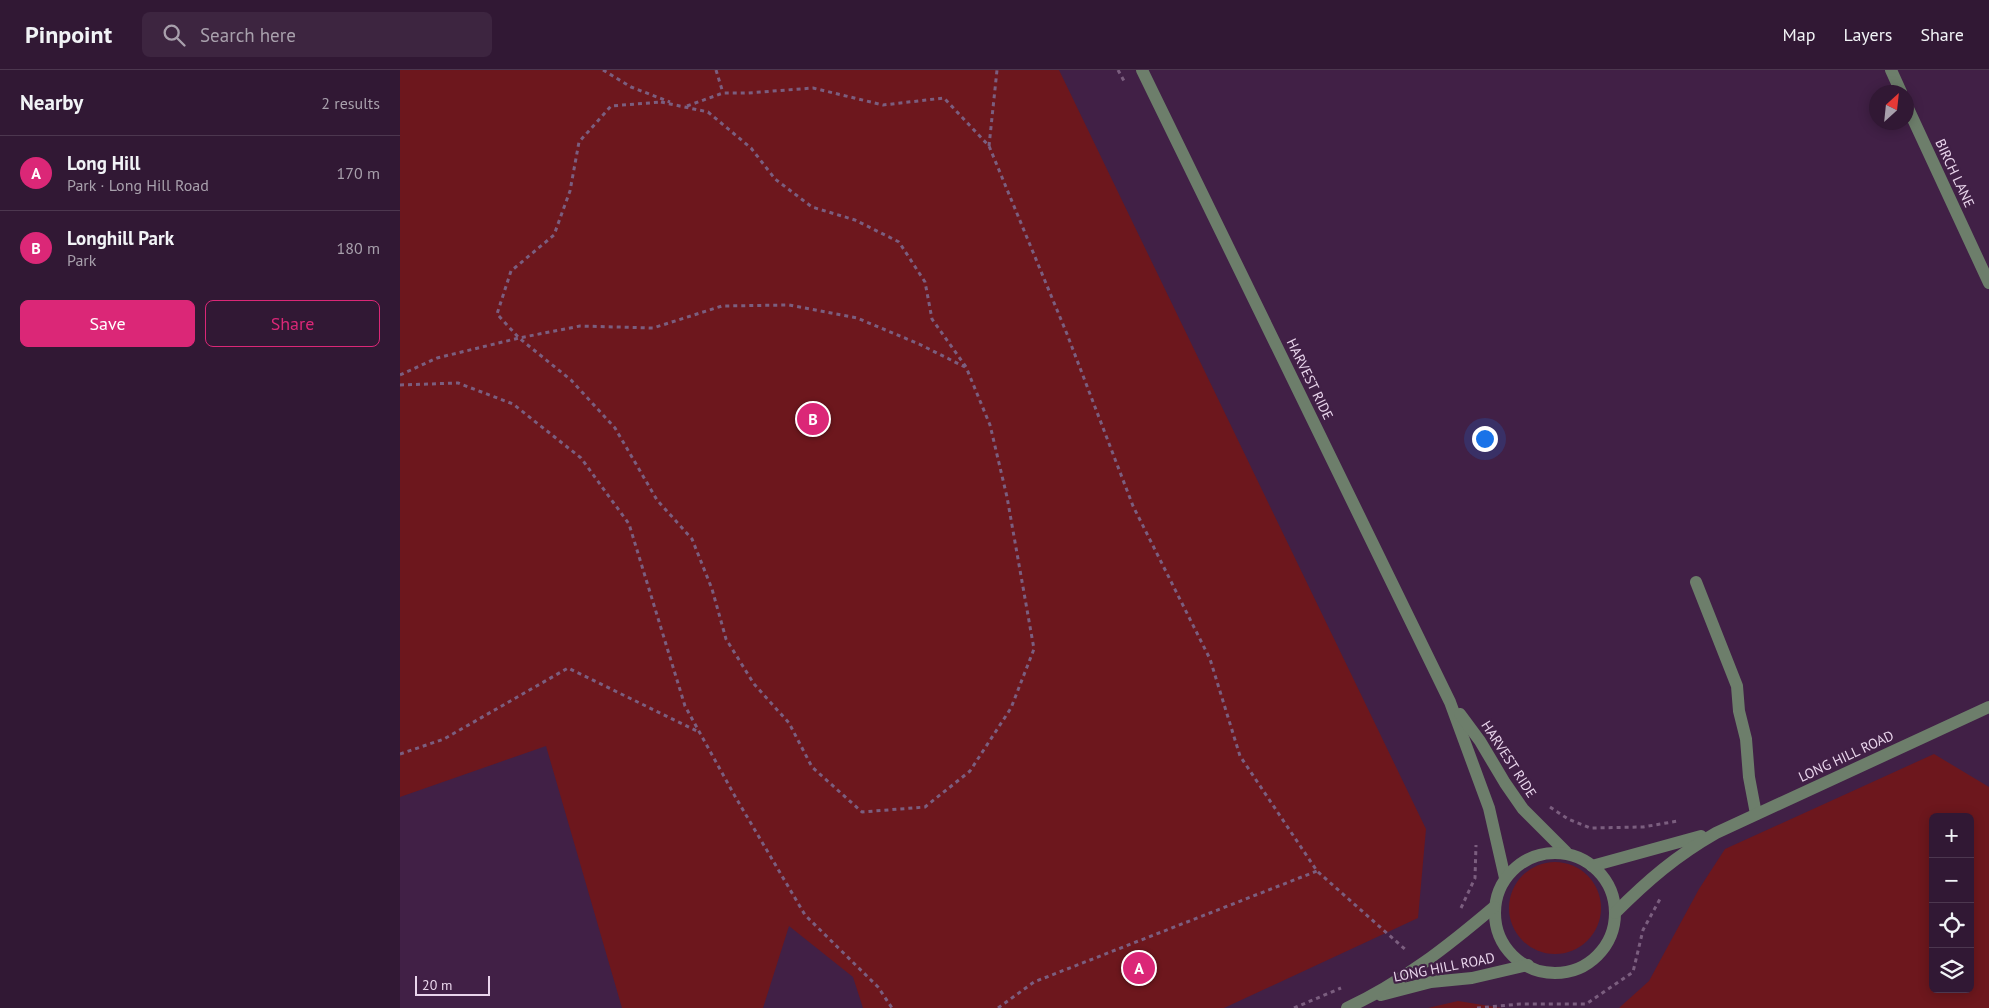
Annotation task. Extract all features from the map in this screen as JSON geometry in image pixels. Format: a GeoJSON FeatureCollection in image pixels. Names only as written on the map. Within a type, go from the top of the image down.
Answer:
{"type":"FeatureCollection","features":[{"type":"Feature","properties":{"kind":"street","name":"HARVEST RIDE"},"geometry":{"type":"LineString","coordinates":[[1142,70],[1450,702],[1489,808],[1505,878]]}},
{"type":"Feature","properties":{"kind":"street"},"geometry":{"type":"LineString","coordinates":[[1891,70],[1898,85]]}},
{"type":"Feature","properties":{"kind":"street","name":"BIRCH LANE"},"geometry":{"type":"LineString","coordinates":[[1914,121],[1989,283]]}},
{"type":"Feature","properties":{"kind":"street"},"geometry":{"type":"LineString","coordinates":[[1696,582],[1736,686],[1739,711],[1746,740],[1749,777],[1756,814]]}},
{"type":"Feature","properties":{"kind":"street","name":"HARVEST RIDE"},"geometry":{"type":"LineString","coordinates":[[1450,702],[1480,741],[1523,809],[1566,852]]}},
{"type":"Feature","properties":{"kind":"street","name":"LONG HILL ROAD"},"geometry":{"type":"LineString","coordinates":[[1615,913],[1644,883],[1681,854],[1716,833],[1989,707]]}},
{"type":"Feature","properties":{"kind":"street","name":"LONG HILL ROAD"},"geometry":{"type":"LineString","coordinates":[[1592,866],[1716,833]]}},
{"type":"Feature","properties":{"kind":"street"},"geometry":{"type":"LineString","coordinates":[[1552,851],[1566,852],[1587,860],[1608,882],[1615,902],[1616,922],[1609,942],[1603,951],[1587,965],[1576,970],[1555,974],[1544,973],[1517,960],[1500,941],[1494,920],[1494,907],[1505,878],[1520,863],[1531,856],[1552,851]]}},
{"type":"Feature","properties":{"kind":"street","name":"LONG HILL ROAD"},"geometry":{"type":"LineString","coordinates":[[1347,1008],[1366,999],[1435,956],[1494,907]]}},
{"type":"Feature","properties":{"kind":"street","name":"LONG HILL ROAD"},"geometry":{"type":"LineString","coordinates":[[1366,999],[1431,982],[1472,978],[1528,965]]}},
{"type":"Feature","properties":{"kind":"path"},"geometry":{"type":"LineString","coordinates":[[602,70],[631,87],[679,106]]}},
{"type":"Feature","properties":{"kind":"path"},"geometry":{"type":"LineString","coordinates":[[716,70],[723,93]]}},
{"type":"Feature","properties":{"kind":"path"},"geometry":{"type":"LineString","coordinates":[[989,146],[997,70]]}},
{"type":"Feature","properties":{"kind":"path"},"geometry":{"type":"LineString","coordinates":[[685,107],[723,93],[813,88],[884,105],[944,98],[989,146],[1067,334],[1133,506],[1210,659],[1240,756],[1317,871],[1411,955]]}},
{"type":"Feature","properties":{"kind":"path"},"geometry":{"type":"LineString","coordinates":[[661,102],[685,107],[708,112],[751,148],[775,179],[812,207],[855,220],[899,242],[925,282],[932,319],[966,367],[990,425],[1007,497],[1034,649],[1011,708],[970,771],[925,807],[862,812],[812,767],[789,723],[754,684],[726,639],[712,589],[692,539],[657,500],[615,428],[571,380],[519,338],[497,314],[511,271],[554,235],[570,191],[579,142],[611,106],[661,102]]}},
{"type":"Feature","properties":{"kind":"path"},"geometry":{"type":"LineString","coordinates":[[400,375],[437,358],[519,338],[580,326],[653,328],[722,306],[789,306],[857,318],[919,344],[966,367]]}},
{"type":"Feature","properties":{"kind":"path"},"geometry":{"type":"LineString","coordinates":[[400,385],[458,383],[513,404],[581,458],[629,524],[685,706],[736,798],[805,915],[878,986],[892,1008]]}},
{"type":"Feature","properties":{"kind":"path"},"geometry":{"type":"LineString","coordinates":[[400,754],[444,739],[568,668],[699,732]]}},
{"type":"Feature","properties":{"kind":"path"},"geometry":{"type":"LineString","coordinates":[[1547,805],[1568,819],[1590,828],[1643,827],[1679,820]]}},
{"type":"Feature","properties":{"kind":"path"},"geometry":{"type":"LineString","coordinates":[[1460,909],[1475,878],[1476,843]]}},
{"type":"Feature","properties":{"kind":"path"},"geometry":{"type":"LineString","coordinates":[[998,1008],[1034,982],[1317,871]]}},
{"type":"Feature","properties":{"kind":"path"},"geometry":{"type":"LineString","coordinates":[[1477,1008],[1520,1004],[1586,1004],[1633,972],[1643,930],[1660,900],[1667,893]]}},
{"type":"Feature","properties":{"kind":"shaded area"},"geometry":{"type":"Polygon","coordinates":[[[400,70],[1059,70],[1426,829],[1418,918],[1224,1008],[863,1008],[853,977],[789,926],[763,1008],[622,1008],[546,746],[400,797],[400,70]]]}},
{"type":"Feature","properties":{"kind":"shaded area"},"geometry":{"type":"Polygon","coordinates":[[[1934,754],[1989,787],[1989,1008],[1619,1008],[1649,981],[1699,889],[1725,849],[1934,754]]]}},
{"type":"Feature","properties":{"kind":"shaded area"},"geometry":{"type":"Polygon","coordinates":[[[1546,862],[1564,862],[1581,869],[1594,882],[1601,899],[1601,917],[1594,934],[1581,947],[1564,954],[1546,954],[1529,947],[1516,934],[1509,917],[1509,899],[1516,882],[1529,869],[1546,862]]]}},
{"type":"Feature","properties":{"kind":"shaded area"},"geometry":{"type":"Polygon","coordinates":[[[1458,1001],[1502,1008],[1428,1008],[1458,1001]]]}},
{"type":"Feature","properties":{"kind":"place","name":"Longhill Park"},"geometry":{"type":"Point","coordinates":[813,419]}},
{"type":"Feature","properties":{"kind":"place","name":"Long Hill"},"geometry":{"type":"Point","coordinates":[1139,968]}}]}
